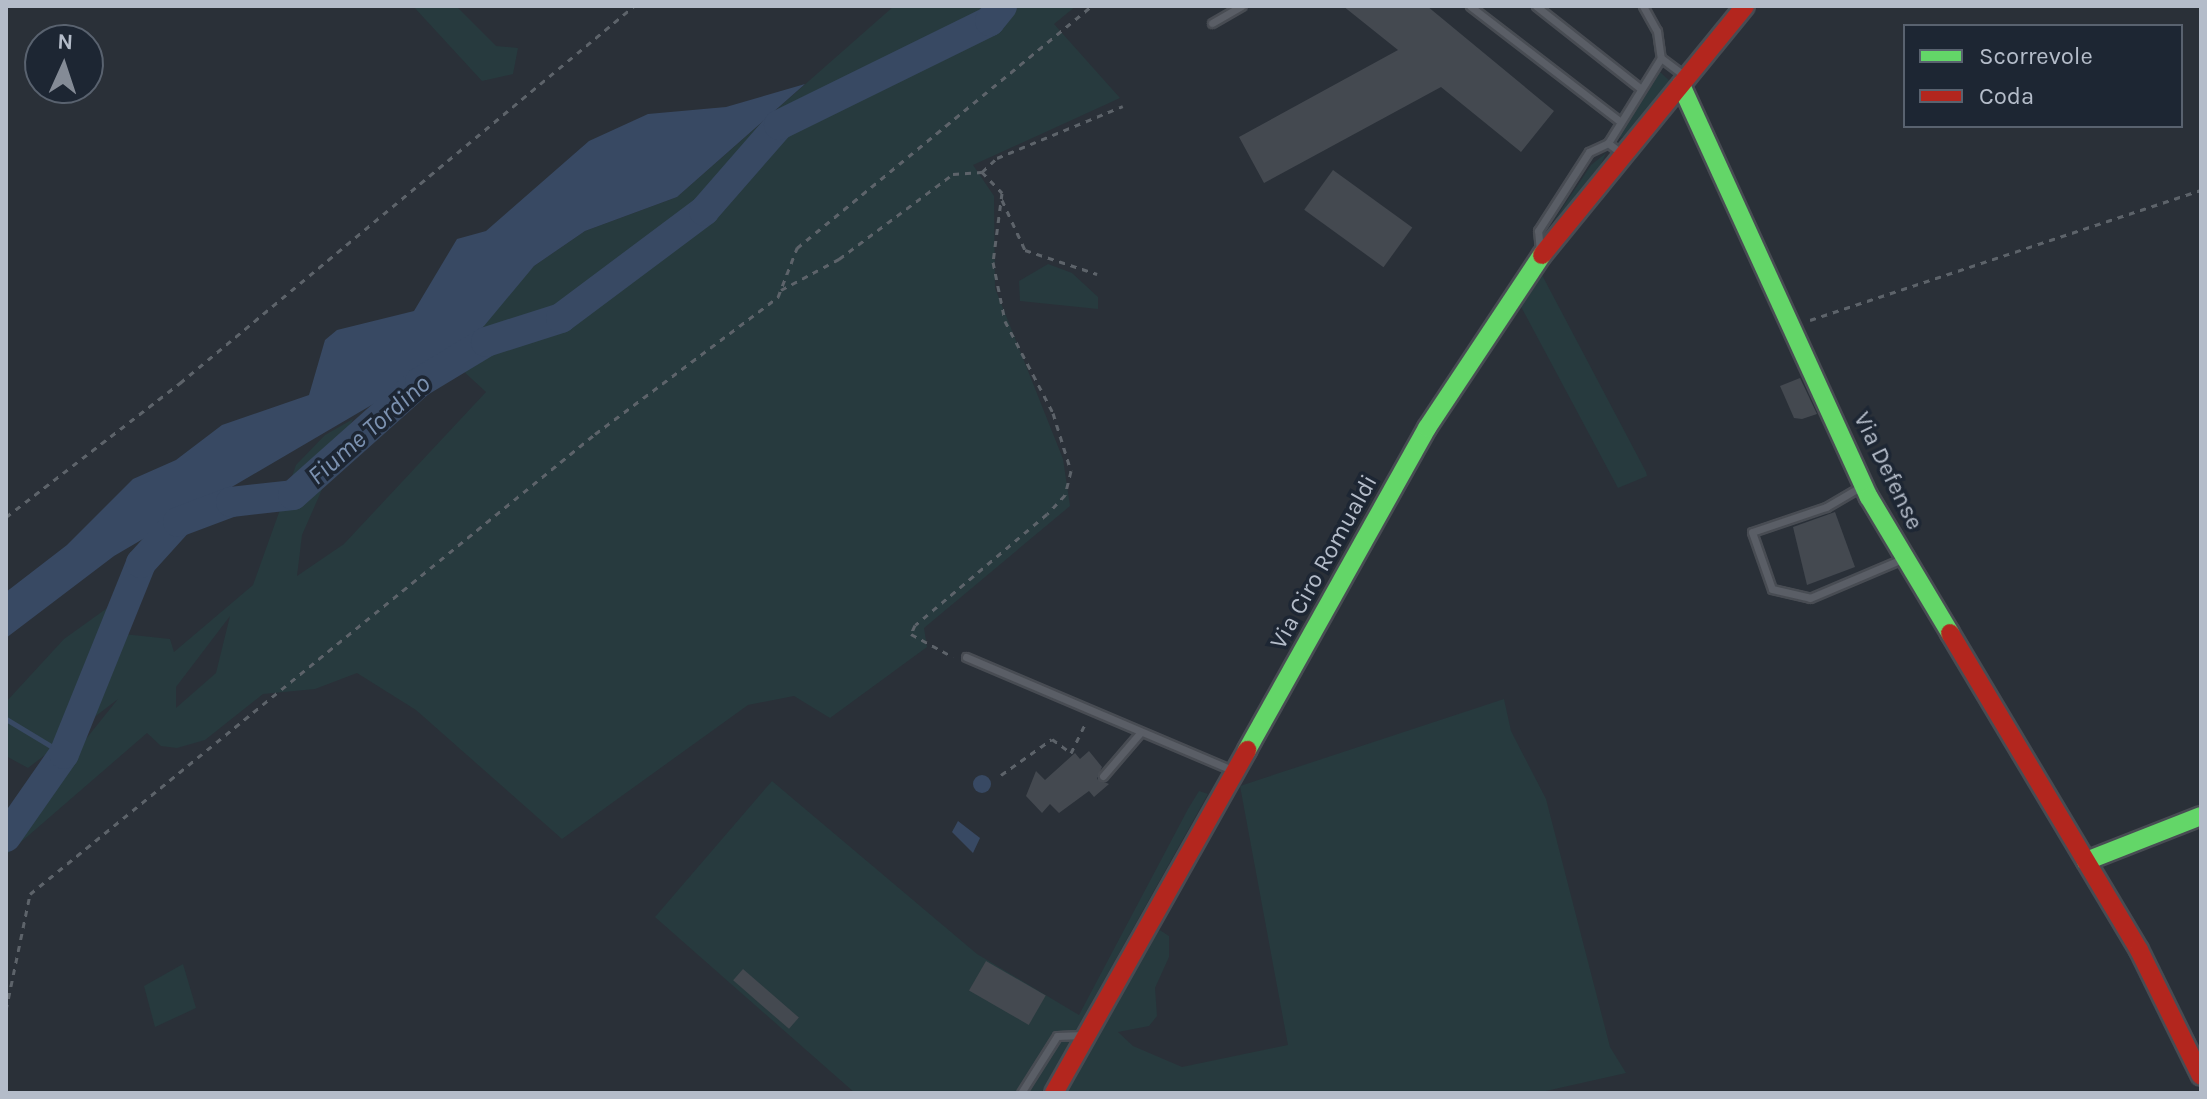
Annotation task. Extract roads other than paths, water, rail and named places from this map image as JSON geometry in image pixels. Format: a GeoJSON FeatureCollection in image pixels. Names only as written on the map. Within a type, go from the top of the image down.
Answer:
{"type":"FeatureCollection","features":[{"type":"Feature","properties":{"kind":"main road","name":"Via Ciro Romualdi"},"geometry":{"type":"LineString","coordinates":[[1054,1093],[1427,428],[1543,255],[1745,6]]}},
{"type":"Feature","properties":{"kind":"main road","name":"Via Defense"},"geometry":{"type":"LineString","coordinates":[[1685,81],[1864,485],[1904,558],[2086,861],[2201,1076]]}},
{"type":"Feature","properties":{"kind":"main road"},"geometry":{"type":"LineString","coordinates":[[2086,861],[2201,816]]}},
{"type":"Feature","properties":{"kind":"lane"},"geometry":{"type":"LineString","coordinates":[[1212,23],[1242,6]]}},
{"type":"Feature","properties":{"kind":"lane"},"geometry":{"type":"LineString","coordinates":[[1470,6],[1618,120]]}},
{"type":"Feature","properties":{"kind":"lane"},"geometry":{"type":"LineString","coordinates":[[1536,6],[1640,88]]}},
{"type":"Feature","properties":{"kind":"lane"},"geometry":{"type":"LineString","coordinates":[[1643,6],[1657,31],[1661,58],[1685,81]]}},
{"type":"Feature","properties":{"kind":"lane"},"geometry":{"type":"LineString","coordinates":[[1543,255],[1538,231],[1589,152],[1608,143],[1618,120],[1661,58]]}},
{"type":"Feature","properties":{"kind":"lane"},"geometry":{"type":"LineString","coordinates":[[1608,143],[1624,155]]}},
{"type":"Feature","properties":{"kind":"lane"},"geometry":{"type":"LineString","coordinates":[[1864,485],[1826,507],[1752,532],[1772,589],[1810,598],[1904,558]]}},
{"type":"Feature","properties":{"kind":"lane"},"geometry":{"type":"LineString","coordinates":[[966,657],[1234,771]]}},
{"type":"Feature","properties":{"kind":"lane"},"geometry":{"type":"LineString","coordinates":[[1103,776],[1140,733]]}},
{"type":"Feature","properties":{"kind":"lane"},"geometry":{"type":"LineString","coordinates":[[1021,1093],[1057,1036],[1086,1035]]}},
{"type":"Feature","properties":{"kind":"water"},"geometry":{"type":"Polygon","coordinates":[[[805,84],[677,197],[585,231],[534,266],[484,326],[433,369],[114,556],[6,638],[6,592],[67,545],[133,479],[176,460],[222,425],[309,395],[325,340],[337,330],[414,311],[457,239],[486,231],[589,141],[648,114],[726,107],[805,84]]]}},
{"type":"Feature","properties":{"kind":"water"},"geometry":{"type":"Polygon","coordinates":[[[982,775],[991,784],[982,793],[973,784],[982,775]]]}},
{"type":"Feature","properties":{"kind":"water"},"geometry":{"type":"Polygon","coordinates":[[[958,821],[980,838],[973,853],[952,832],[958,821]]]}},
{"type":"Feature","properties":{"kind":"waterway","name":"Fiume Tordino"},"geometry":{"type":"LineString","coordinates":[[6,837],[64,754],[141,563],[178,522],[231,502],[293,495],[420,382],[486,342],[561,318],[704,211],[779,125],[990,21],[1002,6]]}},
{"type":"Feature","properties":{"kind":"waterway"},"geometry":{"type":"LineString","coordinates":[[6,719],[64,754]]}}]}
